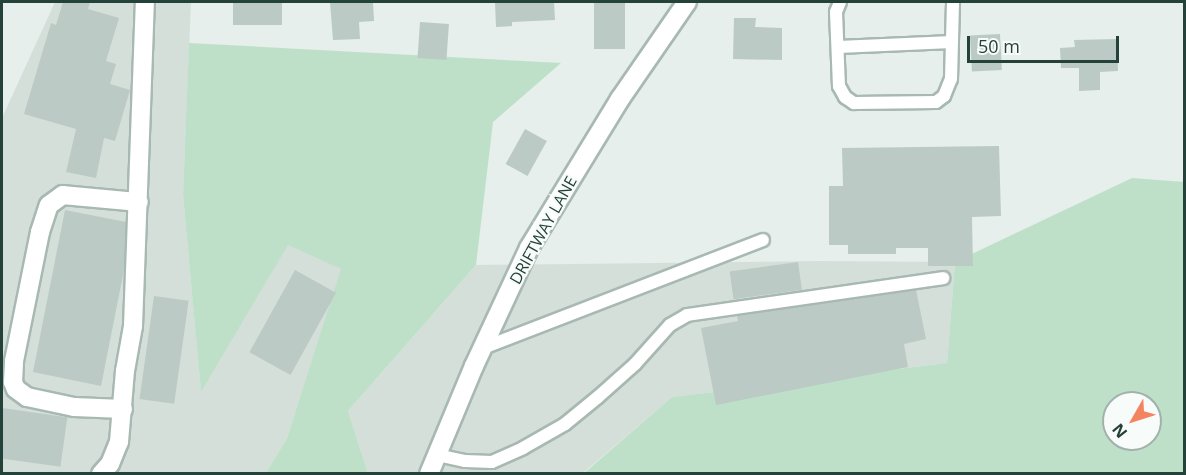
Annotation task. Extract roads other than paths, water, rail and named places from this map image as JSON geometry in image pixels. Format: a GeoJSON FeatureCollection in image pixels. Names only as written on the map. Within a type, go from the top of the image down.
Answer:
{"type":"FeatureCollection","features":[{"type":"Feature","properties":{"kind":"street"},"geometry":{"type":"LineString","coordinates":[[101,474],[110,464],[119,442],[125,371],[133,326],[146,2]]}},
{"type":"Feature","properties":{"kind":"street","name":"DRIFTWAY LANE"},"geometry":{"type":"LineString","coordinates":[[429,474],[529,248],[620,99],[687,2]]}},
{"type":"Feature","properties":{"kind":"street"},"geometry":{"type":"LineString","coordinates":[[123,409],[74,407],[27,397],[16,389],[13,382],[14,362],[40,232],[49,205],[63,195],[139,202]]}},
{"type":"Feature","properties":{"kind":"lane"},"geometry":{"type":"LineString","coordinates":[[839,4],[837,47],[842,93],[854,103],[940,100],[947,91],[951,79],[953,2]]}},
{"type":"Feature","properties":{"kind":"lane"},"geometry":{"type":"LineString","coordinates":[[837,47],[952,42]]}},
{"type":"Feature","properties":{"kind":"lane"},"geometry":{"type":"LineString","coordinates":[[483,348],[763,240]]}},
{"type":"Feature","properties":{"kind":"lane"},"geometry":{"type":"LineString","coordinates":[[437,455],[465,461],[492,462],[523,448],[565,424],[635,364],[670,326],[687,315],[943,278]]}}]}
